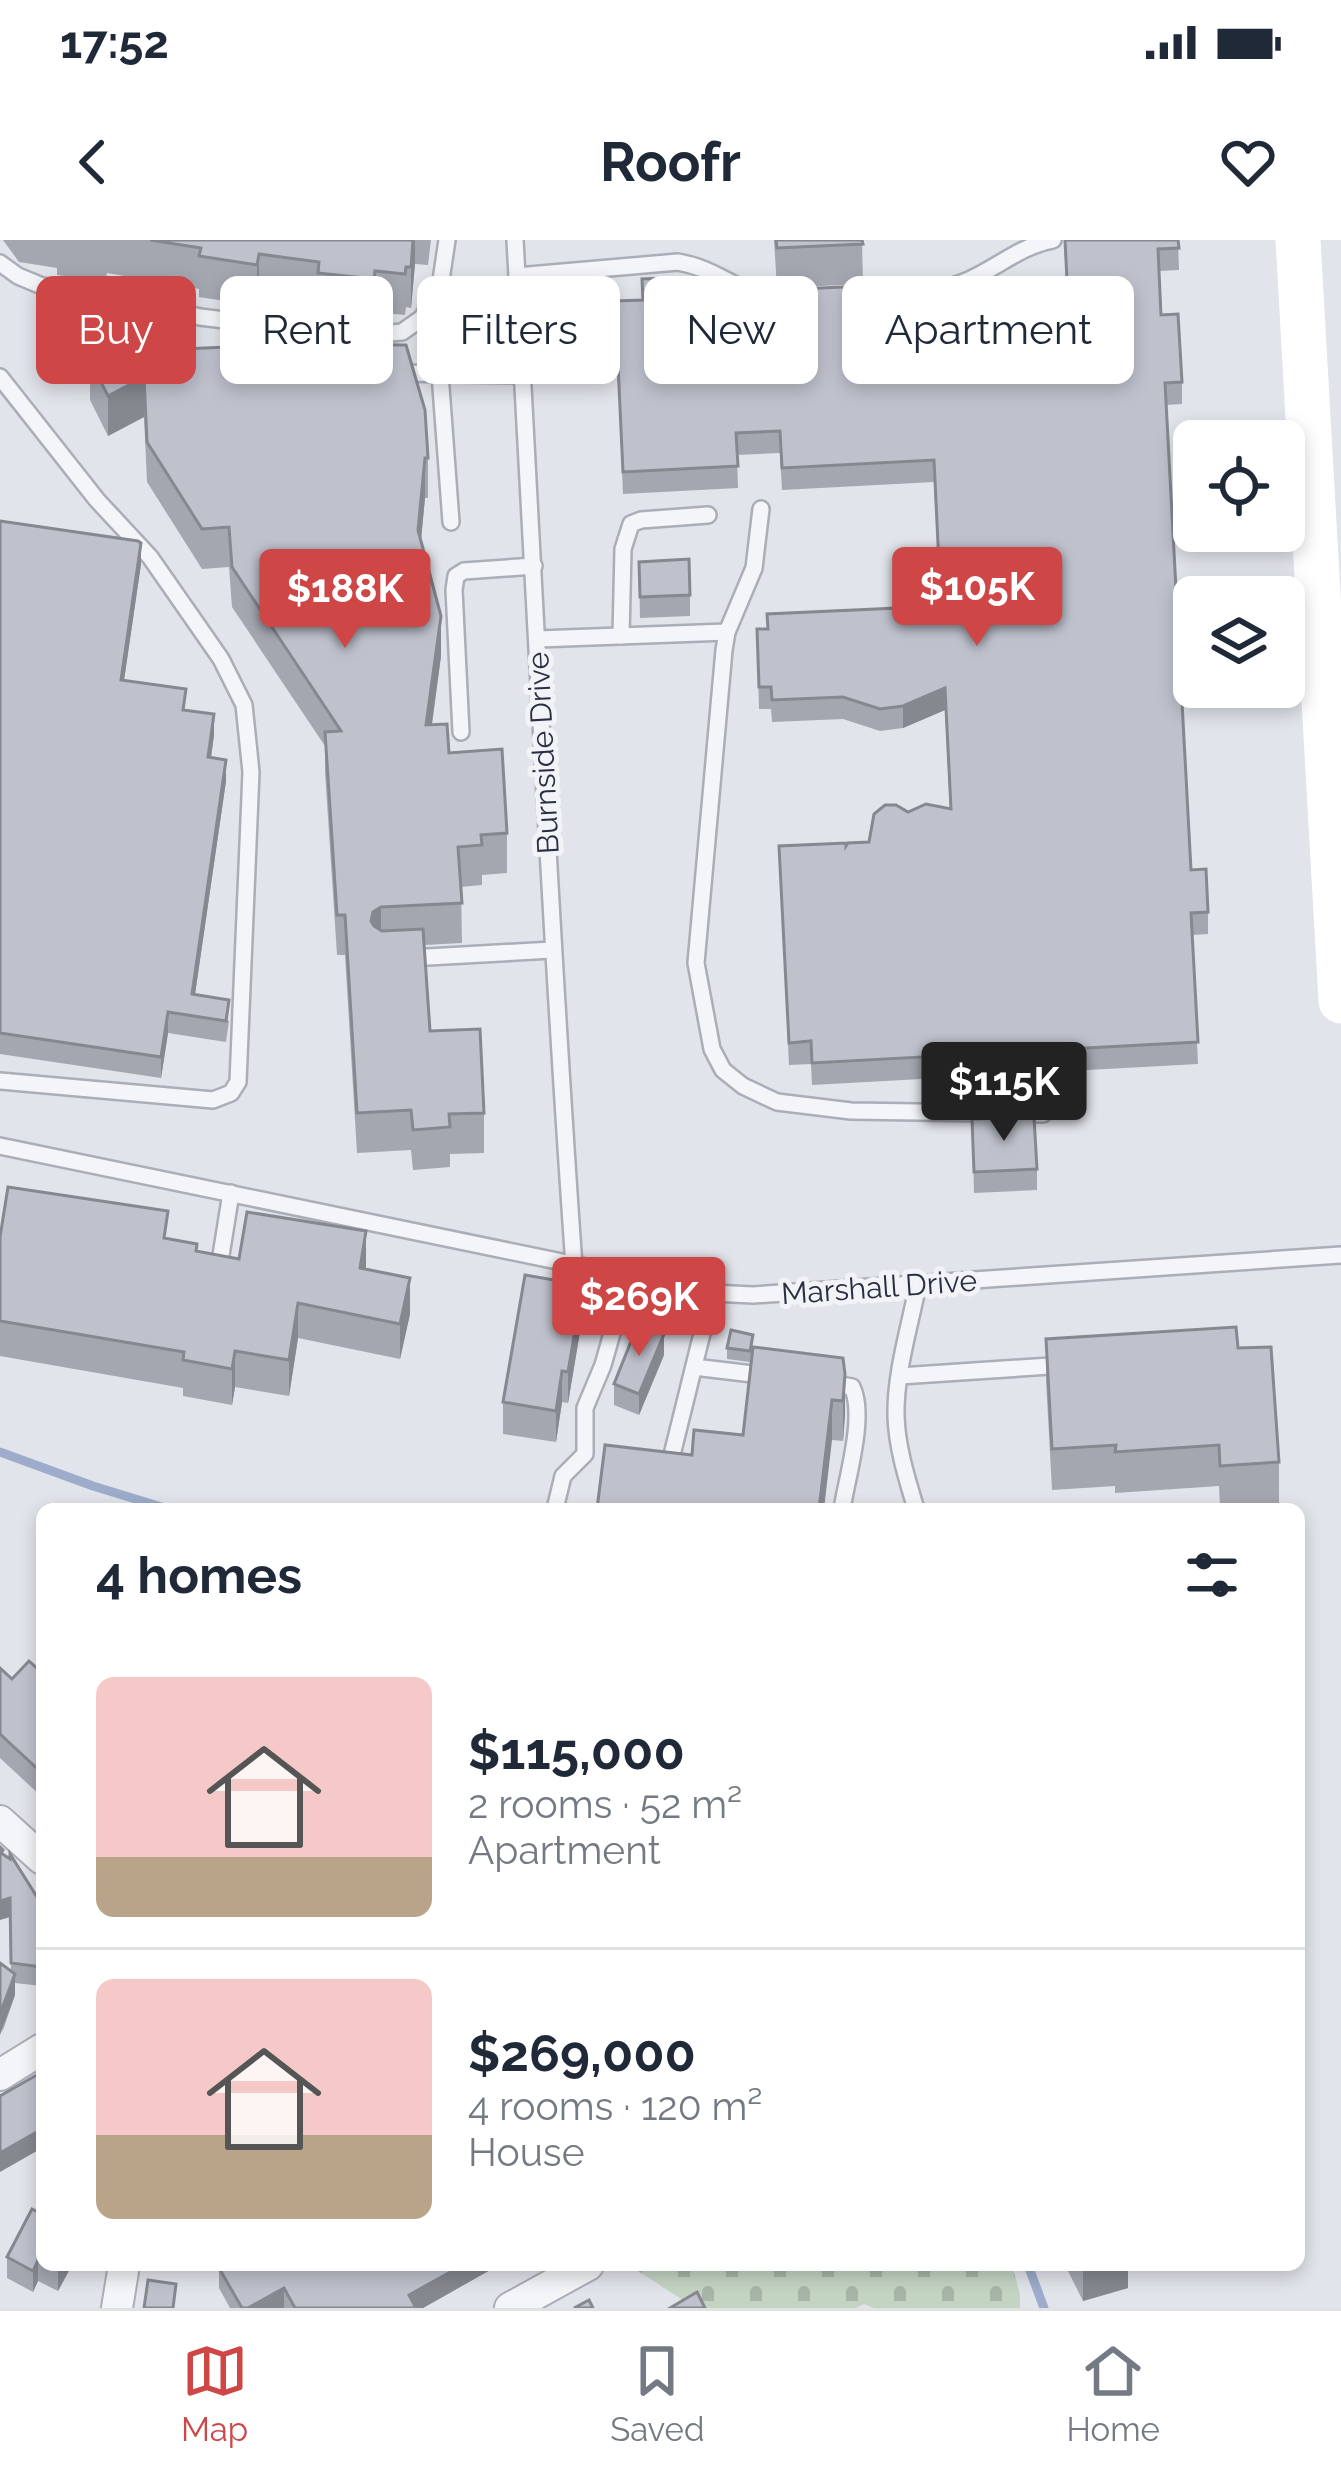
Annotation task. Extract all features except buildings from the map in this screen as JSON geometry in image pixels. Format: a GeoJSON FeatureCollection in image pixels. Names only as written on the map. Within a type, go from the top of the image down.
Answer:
{"type":"FeatureCollection","features":[{"type":"Feature","properties":{"kind":"main road"},"geometry":{"type":"LineString","coordinates":[[1298,240],[1341,1001]]}},
{"type":"Feature","properties":{"kind":"street"},"geometry":{"type":"LineString","coordinates":[[0,1821],[36,1854]]}},
{"type":"Feature","properties":{"kind":"street"},"geometry":{"type":"LineString","coordinates":[[0,2075],[36,2053]]}},
{"type":"Feature","properties":{"kind":"street"},"geometry":{"type":"LineString","coordinates":[[117,2308],[123,2271]]}},
{"type":"Feature","properties":{"kind":"street"},"geometry":{"type":"LineString","coordinates":[[510,2308],[577,2271]]}},
{"type":"Feature","properties":{"kind":"lane"},"geometry":{"type":"LineString","coordinates":[[0,262],[42,286],[200,317],[356,336],[402,332],[422,318],[440,287],[447,240]]}},
{"type":"Feature","properties":{"kind":"lane","name":"Burnside Drive"},"geometry":{"type":"LineString","coordinates":[[514,240],[517,276]]}},
{"type":"Feature","properties":{"kind":"lane"},"geometry":{"type":"LineString","coordinates":[[982,276],[1040,242],[1053,240]]}},
{"type":"Feature","properties":{"kind":"lane"},"geometry":{"type":"LineString","coordinates":[[517,276],[678,262],[717,276]]}},
{"type":"Feature","properties":{"kind":"lane"},"geometry":{"type":"LineString","coordinates":[[0,377],[97,500],[150,557],[221,659],[244,705],[251,772],[238,1082],[231,1093],[213,1100],[0,1081]]}},
{"type":"Feature","properties":{"kind":"lane"},"geometry":{"type":"LineString","coordinates":[[441,384],[452,521]]}},
{"type":"Feature","properties":{"kind":"lane","name":"Burnside Drive"},"geometry":{"type":"LineString","coordinates":[[523,384],[574,1266]]}},
{"type":"Feature","properties":{"kind":"lane"},"geometry":{"type":"LineString","coordinates":[[761,509],[754,568],[728,632],[699,904],[696,963],[712,1049],[723,1070],[777,1102],[851,1111],[1042,1114]]}},
{"type":"Feature","properties":{"kind":"lane"},"geometry":{"type":"LineString","coordinates":[[621,636],[623,549],[631,524],[708,515]]}},
{"type":"Feature","properties":{"kind":"lane"},"geometry":{"type":"LineString","coordinates":[[461,732],[456,576],[464,571],[534,566]]}},
{"type":"Feature","properties":{"kind":"lane"},"geometry":{"type":"LineString","coordinates":[[538,639],[728,632]]}},
{"type":"Feature","properties":{"kind":"lane"},"geometry":{"type":"LineString","coordinates":[[382,959],[552,950]]}},
{"type":"Feature","properties":{"kind":"lane","name":"Marshall Drive"},"geometry":{"type":"LineString","coordinates":[[0,1146],[712,1293],[753,1295],[1341,1255]]}},
{"type":"Feature","properties":{"kind":"lane"},"geometry":{"type":"LineString","coordinates":[[218,1276],[231,1193]]}},
{"type":"Feature","properties":{"kind":"lane"},"geometry":{"type":"LineString","coordinates":[[557,1503],[563,1476],[585,1454],[585,1408],[603,1365],[628,1277]]}},
{"type":"Feature","properties":{"kind":"lane"},"geometry":{"type":"LineString","coordinates":[[914,1503],[896,1417],[918,1284]]}},
{"type":"Feature","properties":{"kind":"lane"},"geometry":{"type":"LineString","coordinates":[[666,1475],[712,1293]]}},
{"type":"Feature","properties":{"kind":"lane"},"geometry":{"type":"LineString","coordinates":[[900,1376],[1088,1364]]}},
{"type":"Feature","properties":{"kind":"lane"},"geometry":{"type":"LineString","coordinates":[[694,1367],[779,1377]]}},
{"type":"Feature","properties":{"kind":"lane"},"geometry":{"type":"LineString","coordinates":[[821,1382],[852,1387],[857,1398],[843,1503]]}},
{"type":"Feature","properties":{"kind":"green space"},"geometry":{"type":"Polygon","coordinates":[[[638,2271],[1014,2271],[1020,2294],[1020,2308],[874,2308],[864,2304],[856,2308],[695,2308],[638,2271]]]}},
{"type":"Feature","properties":{"kind":"waterway"},"geometry":{"type":"LineString","coordinates":[[0,1452],[148,1503]]}},
{"type":"Feature","properties":{"kind":"waterway"},"geometry":{"type":"LineString","coordinates":[[1030,2271],[1044,2308]]}}]}
